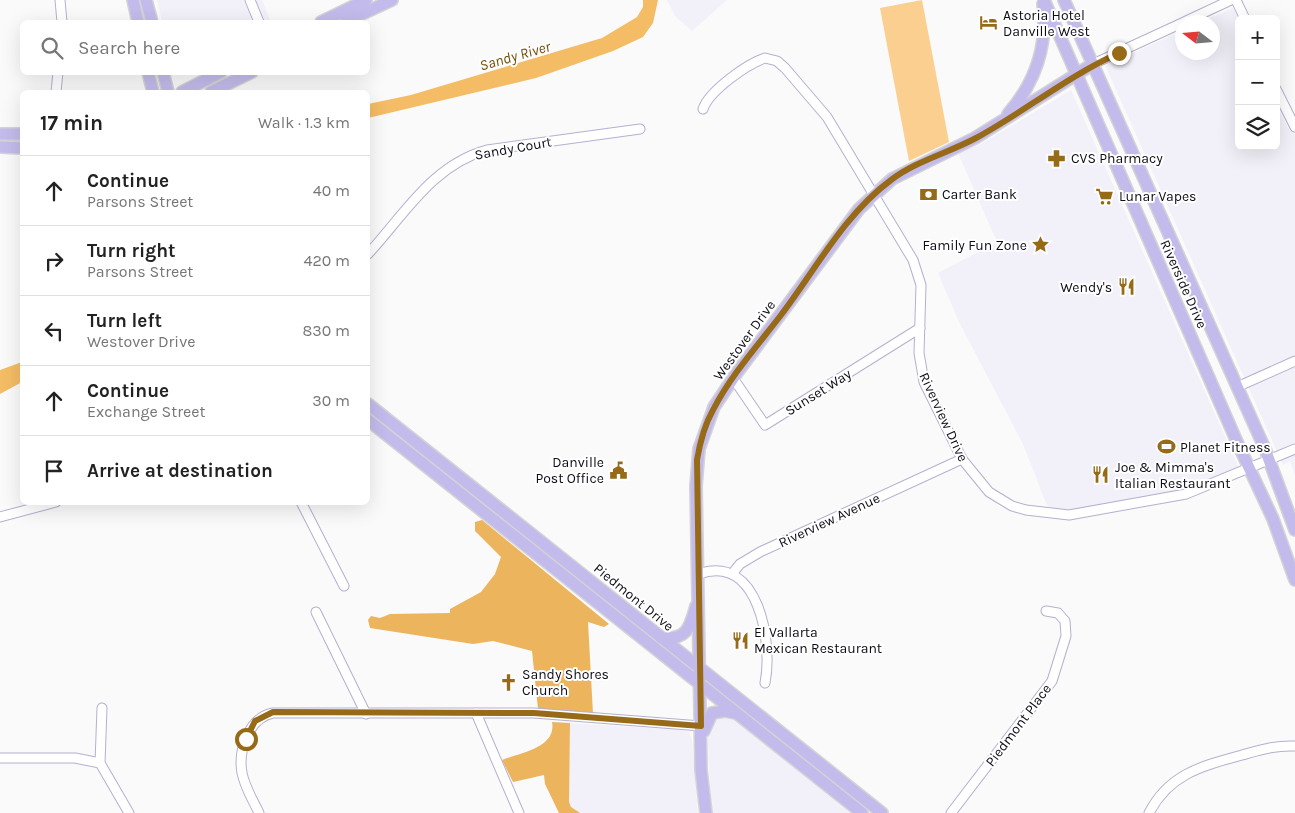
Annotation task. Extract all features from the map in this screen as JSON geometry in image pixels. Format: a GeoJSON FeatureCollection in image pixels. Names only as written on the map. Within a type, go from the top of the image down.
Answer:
{"type":"FeatureCollection","features":[{"type":"Feature","properties":{"kind":"main road"},"geometry":{"type":"LineString","coordinates":[[133,0],[138,20]]}},
{"type":"Feature","properties":{"kind":"main road"},"geometry":{"type":"LineString","coordinates":[[146,0],[151,20]]}},
{"type":"Feature","properties":{"kind":"main road"},"geometry":{"type":"LineString","coordinates":[[325,20],[366,0]]}},
{"type":"Feature","properties":{"kind":"main road"},"geometry":{"type":"LineString","coordinates":[[349,20],[392,0]]}},
{"type":"Feature","properties":{"kind":"main road"},"geometry":{"type":"LineString","coordinates":[[1003,120],[1023,95],[1038,66],[1043,41],[1043,0]]}},
{"type":"Feature","properties":{"kind":"main road","name":"Riverside Drive"},"geometry":{"type":"LineString","coordinates":[[1043,0],[1286,550],[1295,580]]}},
{"type":"Feature","properties":{"kind":"main road","name":"Riverside Drive"},"geometry":{"type":"LineString","coordinates":[[1064,0],[1269,460],[1295,530]]}},
{"type":"Feature","properties":{"kind":"main road","name":"Westover Drive"},"geometry":{"type":"LineString","coordinates":[[706,813],[701,740],[700,595],[696,486],[699,448],[709,418],[733,378],[842,230],[875,194],[908,170],[975,138],[1077,76],[1093,64]]}},
{"type":"Feature","properties":{"kind":"main road"},"geometry":{"type":"LineString","coordinates":[[149,75],[152,90]]}},
{"type":"Feature","properties":{"kind":"main road"},"geometry":{"type":"LineString","coordinates":[[164,75],[168,90]]}},
{"type":"Feature","properties":{"kind":"main road"},"geometry":{"type":"LineString","coordinates":[[186,90],[215,75]]}},
{"type":"Feature","properties":{"kind":"main road"},"geometry":{"type":"LineString","coordinates":[[215,90],[246,75]]}},
{"type":"Feature","properties":{"kind":"main road"},"geometry":{"type":"LineString","coordinates":[[0,134],[20,134]]}},
{"type":"Feature","properties":{"kind":"main road"},"geometry":{"type":"LineString","coordinates":[[0,148],[20,148]]}},
{"type":"Feature","properties":{"kind":"main road","name":"Piedmont Drive"},"geometry":{"type":"LineString","coordinates":[[370,406],[882,813]]}},
{"type":"Feature","properties":{"kind":"main road","name":"Piedmont Drive"},"geometry":{"type":"LineString","coordinates":[[370,422],[862,813]]}},
{"type":"Feature","properties":{"kind":"main road"},"geometry":{"type":"LineString","coordinates":[[661,638],[678,637],[690,628],[700,595]]}},
{"type":"Feature","properties":{"kind":"main road"},"geometry":{"type":"LineString","coordinates":[[701,740],[707,719],[712,713],[725,711],[736,713]]}},
{"type":"Feature","properties":{"kind":"street"},"geometry":{"type":"LineString","coordinates":[[60,0],[62,20]]}},
{"type":"Feature","properties":{"kind":"street"},"geometry":{"type":"LineString","coordinates":[[250,0],[258,20]]}},
{"type":"Feature","properties":{"kind":"street"},"geometry":{"type":"LineString","coordinates":[[1200,15],[1232,0]]}},
{"type":"Feature","properties":{"kind":"street"},"geometry":{"type":"LineString","coordinates":[[1236,0],[1243,15]]}},
{"type":"Feature","properties":{"kind":"street"},"geometry":{"type":"LineString","coordinates":[[1093,64],[1175,27]]}},
{"type":"Feature","properties":{"kind":"street","name":"Riverview Drive"},"geometry":{"type":"LineString","coordinates":[[703,109],[707,100],[715,91],[760,60],[771,58],[777,61],[827,117],[875,194],[918,271],[921,285],[919,353],[924,382],[962,460],[978,481],[1000,499],[1026,510],[1057,516],[1104,510],[1186,494],[1295,449]]}},
{"type":"Feature","properties":{"kind":"street"},"geometry":{"type":"LineString","coordinates":[[56,90],[58,75]]}},
{"type":"Feature","properties":{"kind":"street"},"geometry":{"type":"LineString","coordinates":[[1280,97],[1295,127]]}},
{"type":"Feature","properties":{"kind":"street","name":"Sandy Court"},"geometry":{"type":"LineString","coordinates":[[370,252],[432,179],[466,157],[487,150],[640,129]]}},
{"type":"Feature","properties":{"kind":"street","name":"Sunset Way"},"geometry":{"type":"LineString","coordinates":[[733,378],[765,426],[920,328]]}},
{"type":"Feature","properties":{"kind":"street"},"geometry":{"type":"LineString","coordinates":[[1237,387],[1295,361]]}},
{"type":"Feature","properties":{"kind":"street","name":"Riverview Avenue"},"geometry":{"type":"LineString","coordinates":[[732,574],[740,564],[760,552],[962,460]]}},
{"type":"Feature","properties":{"kind":"street"},"geometry":{"type":"LineString","coordinates":[[0,517],[45,505]]}},
{"type":"Feature","properties":{"kind":"street"},"geometry":{"type":"LineString","coordinates":[[303,505],[344,586]]}},
{"type":"Feature","properties":{"kind":"street"},"geometry":{"type":"LineString","coordinates":[[699,574],[714,570],[732,574],[753,598],[764,626],[768,652],[765,683]]}},
{"type":"Feature","properties":{"kind":"street","name":"Piedmont Place"},"geometry":{"type":"LineString","coordinates":[[952,813],[1052,681],[1066,636],[1064,621],[1058,614],[1046,611]]}},
{"type":"Feature","properties":{"kind":"street"},"geometry":{"type":"LineString","coordinates":[[316,612],[366,714]]}},
{"type":"Feature","properties":{"kind":"street"},"geometry":{"type":"LineString","coordinates":[[102,708],[100,762],[129,813]]}},
{"type":"Feature","properties":{"kind":"street"},"geometry":{"type":"LineString","coordinates":[[259,813],[245,784],[241,763],[246,739],[255,721],[273,712],[366,714],[534,713],[701,726]]}},
{"type":"Feature","properties":{"kind":"street"},"geometry":{"type":"LineString","coordinates":[[476,713],[519,813]]}},
{"type":"Feature","properties":{"kind":"street"},"geometry":{"type":"LineString","coordinates":[[1149,813],[1163,792],[1195,768],[1273,746],[1295,746]]}},
{"type":"Feature","properties":{"kind":"street"},"geometry":{"type":"LineString","coordinates":[[0,758],[75,758],[100,762]]}},
{"type":"Feature","properties":{"kind":"shaded area"},"geometry":{"type":"Polygon","coordinates":[[[157,0],[262,0],[270,20],[162,20],[157,0]]]}},
{"type":"Feature","properties":{"kind":"shaded area"},"geometry":{"type":"Polygon","coordinates":[[[643,0],[658,0],[653,23],[643,37],[613,51],[536,78],[370,118],[370,104],[411,95],[602,38],[637,17],[643,7],[643,0]]]}},
{"type":"Feature","properties":{"kind":"shaded area"},"geometry":{"type":"Polygon","coordinates":[[[667,0],[727,0],[692,31],[675,16],[667,0]]]}},
{"type":"Feature","properties":{"kind":"shaded area"},"geometry":{"type":"Polygon","coordinates":[[[922,0],[949,142],[909,161],[880,8],[922,0]]]}},
{"type":"Feature","properties":{"kind":"shaded area"},"geometry":{"type":"Polygon","coordinates":[[[1233,8],[1236,15],[1235,150],[1280,150],[1280,112],[1288,128],[1295,134],[1295,476],[1290,461],[1283,465],[1105,65],[1175,34],[1175,60],[1220,60],[1220,15],[1217,15],[1233,8]]]}},
{"type":"Feature","properties":{"kind":"shaded area"},"geometry":{"type":"Polygon","coordinates":[[[1071,90],[1239,468],[1211,482],[1176,491],[1086,508],[1052,512],[1046,503],[1023,444],[960,324],[938,273],[997,242],[958,153],[981,144],[1071,90]]]}},
{"type":"Feature","properties":{"kind":"shaded area"},"geometry":{"type":"Polygon","coordinates":[[[20,363],[20,383],[0,394],[0,370],[20,363]]]}},
{"type":"Feature","properties":{"kind":"shaded area"},"geometry":{"type":"Polygon","coordinates":[[[482,520],[609,624],[604,627],[588,622],[593,714],[538,709],[532,651],[493,641],[473,644],[370,628],[368,620],[371,616],[380,618],[390,614],[450,613],[450,609],[481,592],[495,574],[501,557],[475,531],[475,522],[482,520]]]}},
{"type":"Feature","properties":{"kind":"shaded area"},"geometry":{"type":"Polygon","coordinates":[[[714,717],[732,717],[850,813],[711,813],[708,728],[714,717]]]}},
{"type":"Feature","properties":{"kind":"shaded area"},"geometry":{"type":"Polygon","coordinates":[[[552,722],[570,723],[569,802],[571,807],[580,813],[559,813],[545,784],[544,775],[513,782],[502,760],[527,752],[543,744],[549,738],[552,731],[552,722]]]}},
{"type":"Feature","properties":{"kind":"shaded area"},"geometry":{"type":"Polygon","coordinates":[[[570,723],[689,732],[692,740],[698,813],[568,813],[570,723]]]}},
{"type":"Feature","properties":{"kind":"place","name":"Astoria Hotel Danville West"},"geometry":{"type":"Point","coordinates":[989,23]}},
{"type":"Feature","properties":{"kind":"place","name":"CVS Pharmacy"},"geometry":{"type":"Point","coordinates":[1057,158]}},
{"type":"Feature","properties":{"kind":"place","name":"Carter Bank"},"geometry":{"type":"Point","coordinates":[928,194]}},
{"type":"Feature","properties":{"kind":"place","name":"Lunar Vapes"},"geometry":{"type":"Point","coordinates":[1105,196]}},
{"type":"Feature","properties":{"kind":"place","name":"Family Fun Zone"},"geometry":{"type":"Point","coordinates":[1041,245]}},
{"type":"Feature","properties":{"kind":"place","name":"Wendy's"},"geometry":{"type":"Point","coordinates":[1126,287]}},
{"type":"Feature","properties":{"kind":"place","name":"Planet Fitness"},"geometry":{"type":"Point","coordinates":[1166,447]}},
{"type":"Feature","properties":{"kind":"place","name":"Danville Post Office"},"geometry":{"type":"Point","coordinates":[618,470]}},
{"type":"Feature","properties":{"kind":"place","name":"Joe & Mimma's Italian Restaurant"},"geometry":{"type":"Point","coordinates":[1101,475]}},
{"type":"Feature","properties":{"kind":"place","name":"El Vallarta Mexican Restaurant"},"geometry":{"type":"Point","coordinates":[740,640]}},
{"type":"Feature","properties":{"kind":"place","name":"Sandy Shores Church"},"geometry":{"type":"Point","coordinates":[508,682]}},
{"type":"Feature","properties":{"kind":"route"},"geometry":{"type":"LineString","coordinates":[[246,739],[255,721],[273,712],[337,714],[534,713],[701,726],[697,460],[703,432],[714,407],[762,338],[782,314],[859,209],[892,179],[975,138],[1077,76],[1093,64],[1119,53]]}},
{"type":"Feature","properties":{"kind":"water label","name":"Sandy River"},"geometry":{"type":"Point","coordinates":[515,56]}}]}
